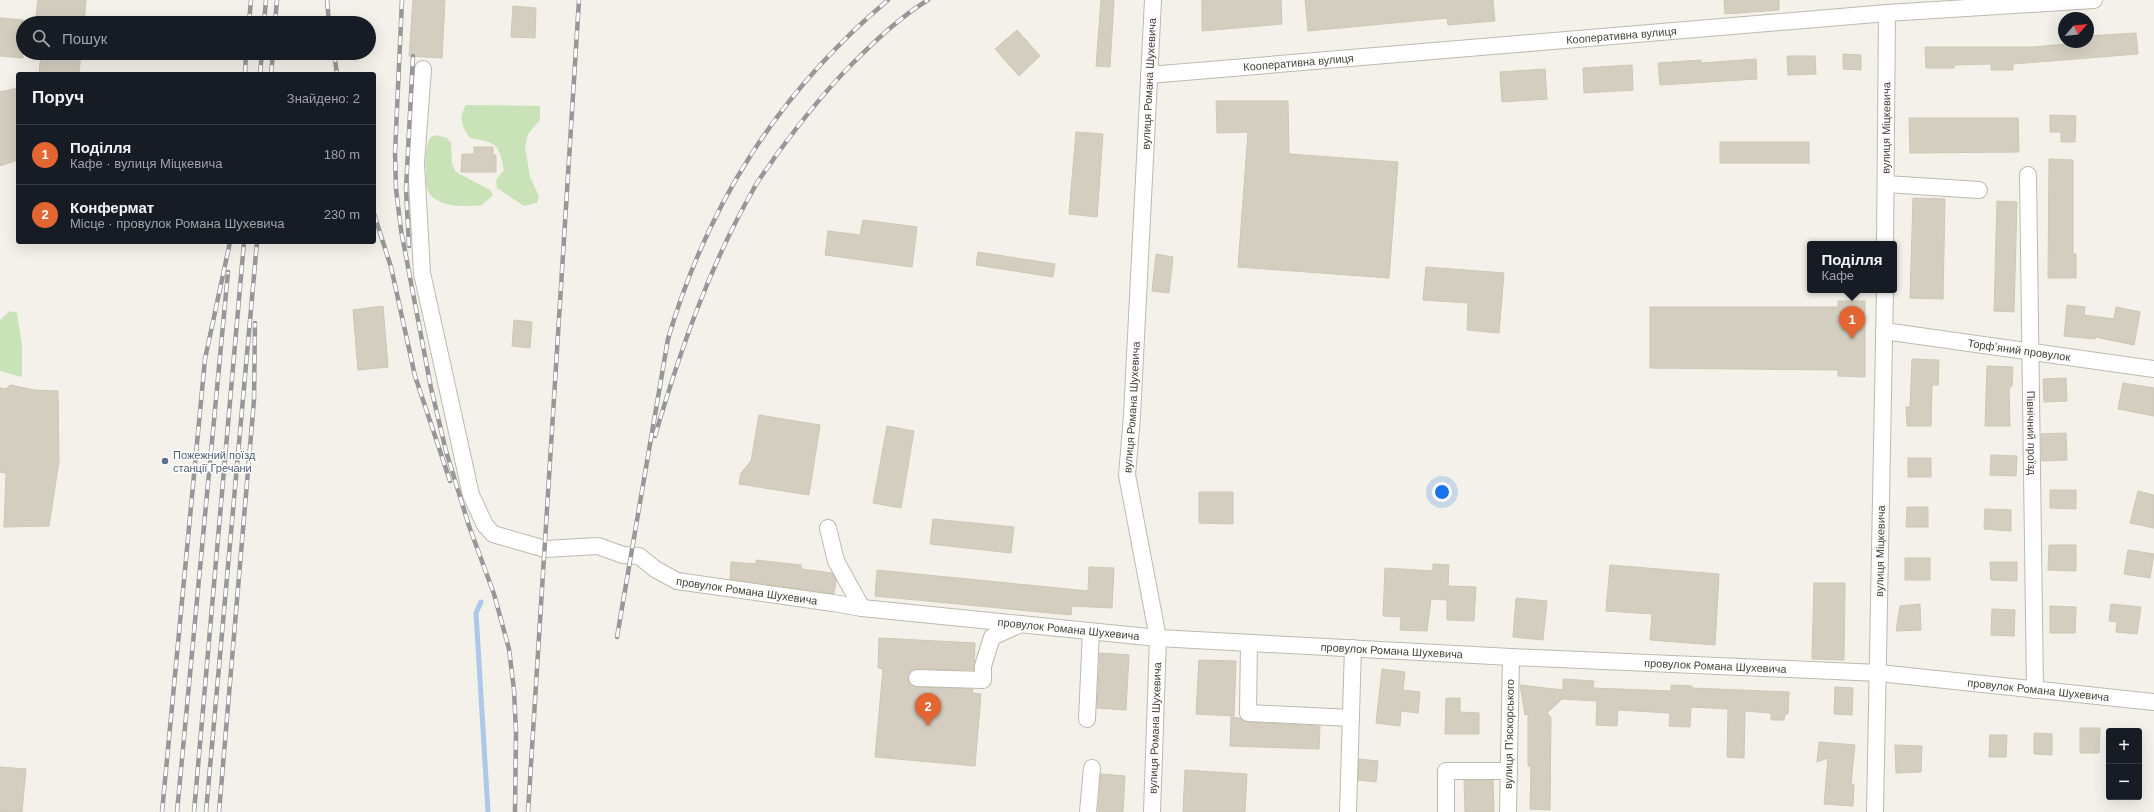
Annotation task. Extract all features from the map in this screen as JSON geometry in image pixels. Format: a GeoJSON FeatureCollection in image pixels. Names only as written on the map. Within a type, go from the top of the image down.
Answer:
{"type":"FeatureCollection","features":[{"type":"Feature","properties":{"kind":"street","name":"вулиця Романа Шухевича"},"geometry":{"type":"LineString","coordinates":[[1152,812],[1158,638],[1127,475],[1132,416],[1153,0]]}},
{"type":"Feature","properties":{"kind":"street","name":"Кооперативна вулиця"},"geometry":{"type":"LineString","coordinates":[[1149,75],[1887,13],[2094,0]]}},
{"type":"Feature","properties":{"kind":"street","name":"вулиця Міцкевича"},"geometry":{"type":"LineString","coordinates":[[1885,241],[1887,13]]}},
{"type":"Feature","properties":{"kind":"street","name":"провулок Романа Шухевича"},"geometry":{"type":"LineString","coordinates":[[423,70],[416,163],[422,273],[471,495],[485,525],[493,534],[545,549],[598,546],[623,555],[639,556],[655,569],[677,581],[833,602],[862,608],[1091,632],[1158,638],[1511,657],[1879,673],[2035,690],[2154,699]]}},
{"type":"Feature","properties":{"kind":"street","name":"Північний проїзд"},"geometry":{"type":"LineString","coordinates":[[2028,176],[2032,352],[2035,690]]}},
{"type":"Feature","properties":{"kind":"street"},"geometry":{"type":"LineString","coordinates":[[1886,184],[1979,190]]}},
{"type":"Feature","properties":{"kind":"street","name":"вулиця Міцкевича"},"geometry":{"type":"LineString","coordinates":[[1875,812],[1879,673],[1885,293]]}},
{"type":"Feature","properties":{"kind":"street","name":"Торфʼяний провулок"},"geometry":{"type":"LineString","coordinates":[[1884,331],[2154,369]]}},
{"type":"Feature","properties":{"kind":"street"},"geometry":{"type":"LineString","coordinates":[[828,528],[836,561],[862,608]]}},
{"type":"Feature","properties":{"kind":"street"},"geometry":{"type":"LineString","coordinates":[[917,678],[983,680],[983,666],[992,637],[1022,624]]}},
{"type":"Feature","properties":{"kind":"street"},"geometry":{"type":"LineString","coordinates":[[1087,720],[1091,632]]}},
{"type":"Feature","properties":{"kind":"street"},"geometry":{"type":"LineString","coordinates":[[1249,643],[1248,713],[1351,718]]}},
{"type":"Feature","properties":{"kind":"street"},"geometry":{"type":"LineString","coordinates":[[1348,812],[1353,648]]}},
{"type":"Feature","properties":{"kind":"street","name":"вулиця Пʼяскорського"},"geometry":{"type":"LineString","coordinates":[[1508,812],[1511,657]]}},
{"type":"Feature","properties":{"kind":"street"},"geometry":{"type":"LineString","coordinates":[[1088,812],[1092,768]]}},
{"type":"Feature","properties":{"kind":"street"},"geometry":{"type":"LineString","coordinates":[[1446,812],[1446,771],[1509,771]]}},
{"type":"Feature","properties":{"kind":"green space"},"geometry":{"type":"Polygon","coordinates":[[[466,105],[540,106],[540,120],[528,134],[525,147],[530,177],[539,196],[537,203],[524,206],[497,188],[496,180],[504,170],[500,155],[495,146],[491,143],[470,138],[462,122],[462,114],[466,105]]]}},
{"type":"Feature","properties":{"kind":"green space"},"geometry":{"type":"Polygon","coordinates":[[[437,135],[447,138],[451,143],[452,164],[456,172],[490,190],[493,195],[482,205],[452,205],[438,201],[432,197],[428,191],[426,186],[427,149],[431,137],[437,135]]]}},
{"type":"Feature","properties":{"kind":"green space"},"geometry":{"type":"Polygon","coordinates":[[[10,311],[17,313],[22,346],[22,377],[0,371],[0,320],[10,311]]]}},
{"type":"Feature","properties":{"kind":"building"},"geometry":{"type":"Polygon","coordinates":[[[38,0],[86,0],[85,16],[36,16],[38,0]]]}},
{"type":"Feature","properties":{"kind":"building"},"geometry":{"type":"Polygon","coordinates":[[[413,0],[445,0],[442,58],[409,56],[413,0]]]}},
{"type":"Feature","properties":{"kind":"building"},"geometry":{"type":"Polygon","coordinates":[[[1101,0],[1114,0],[1110,67],[1096,66],[1101,0]]]}},
{"type":"Feature","properties":{"kind":"building"},"geometry":{"type":"Polygon","coordinates":[[[1202,0],[1281,0],[1282,24],[1202,31],[1202,0]]]}},
{"type":"Feature","properties":{"kind":"building"},"geometry":{"type":"Polygon","coordinates":[[[1305,0],[1493,0],[1495,21],[1448,25],[1447,18],[1308,31],[1305,0]]]}},
{"type":"Feature","properties":{"kind":"building"},"geometry":{"type":"Polygon","coordinates":[[[1724,0],[1779,0],[1779,10],[1725,14],[1724,0]]]}},
{"type":"Feature","properties":{"kind":"building"},"geometry":{"type":"Polygon","coordinates":[[[513,6],[536,8],[535,38],[511,37],[513,6]]]}},
{"type":"Feature","properties":{"kind":"building"},"geometry":{"type":"Polygon","coordinates":[[[0,18],[16,19],[16,57],[0,56],[0,18]]]}},
{"type":"Feature","properties":{"kind":"building"},"geometry":{"type":"Polygon","coordinates":[[[1017,30],[1040,56],[1019,76],[995,49],[1017,30]]]}},
{"type":"Feature","properties":{"kind":"building"},"geometry":{"type":"Polygon","coordinates":[[[2136,33],[2138,54],[2013,64],[2013,70],[1991,70],[1991,64],[1954,65],[1954,68],[1926,68],[1925,47],[2033,47],[2058,45],[2058,48],[2094,48],[2094,36],[2136,33]]]}},
{"type":"Feature","properties":{"kind":"building"},"geometry":{"type":"Polygon","coordinates":[[[1843,54],[1861,55],[1861,70],[1843,69],[1843,54]]]}},
{"type":"Feature","properties":{"kind":"building"},"geometry":{"type":"Polygon","coordinates":[[[1787,56],[1815,56],[1816,74],[1788,75],[1787,56]]]}},
{"type":"Feature","properties":{"kind":"building"},"geometry":{"type":"Polygon","coordinates":[[[1756,59],[1757,79],[1660,85],[1658,63],[1701,60],[1701,63],[1756,59]]]}},
{"type":"Feature","properties":{"kind":"building"},"geometry":{"type":"Polygon","coordinates":[[[40,60],[80,60],[79,72],[39,72],[40,60]]]}},
{"type":"Feature","properties":{"kind":"building"},"geometry":{"type":"Polygon","coordinates":[[[1632,65],[1633,90],[1584,93],[1583,68],[1632,65]]]}},
{"type":"Feature","properties":{"kind":"building"},"geometry":{"type":"Polygon","coordinates":[[[1545,69],[1547,99],[1502,102],[1500,72],[1545,69]]]}},
{"type":"Feature","properties":{"kind":"building"},"geometry":{"type":"Polygon","coordinates":[[[16,88],[16,161],[0,166],[0,92],[16,88]]]}},
{"type":"Feature","properties":{"kind":"building"},"geometry":{"type":"Polygon","coordinates":[[[1216,101],[1288,101],[1289,154],[1398,162],[1389,278],[1238,267],[1248,132],[1217,133],[1216,101]]]}},
{"type":"Feature","properties":{"kind":"building"},"geometry":{"type":"Polygon","coordinates":[[[2050,115],[2076,116],[2075,142],[2061,142],[2061,132],[2050,132],[2050,115]]]}},
{"type":"Feature","properties":{"kind":"building"},"geometry":{"type":"Polygon","coordinates":[[[1909,118],[2018,118],[2019,152],[1910,153],[1909,118]]]}},
{"type":"Feature","properties":{"kind":"building"},"geometry":{"type":"Polygon","coordinates":[[[1076,132],[1103,134],[1097,217],[1069,214],[1076,132]]]}},
{"type":"Feature","properties":{"kind":"building"},"geometry":{"type":"Polygon","coordinates":[[[1720,142],[1809,142],[1809,163],[1720,163],[1720,142]]]}},
{"type":"Feature","properties":{"kind":"building"},"geometry":{"type":"Polygon","coordinates":[[[474,147],[493,147],[493,155],[496,155],[496,172],[461,172],[462,154],[474,154],[474,147]]]}},
{"type":"Feature","properties":{"kind":"building"},"geometry":{"type":"Polygon","coordinates":[[[2049,159],[2073,160],[2073,254],[2076,254],[2076,278],[2048,278],[2049,159]]]}},
{"type":"Feature","properties":{"kind":"building"},"geometry":{"type":"Polygon","coordinates":[[[1913,198],[1945,199],[1943,299],[1910,298],[1913,198]]]}},
{"type":"Feature","properties":{"kind":"building"},"geometry":{"type":"Polygon","coordinates":[[[1997,201],[2017,202],[2014,312],[1994,311],[1997,201]]]}},
{"type":"Feature","properties":{"kind":"building"},"geometry":{"type":"Polygon","coordinates":[[[863,220],[917,227],[912,267],[825,255],[828,231],[860,235],[863,220]]]}},
{"type":"Feature","properties":{"kind":"building"},"geometry":{"type":"Polygon","coordinates":[[[978,252],[1055,264],[1053,277],[976,265],[978,252]]]}},
{"type":"Feature","properties":{"kind":"building"},"geometry":{"type":"Polygon","coordinates":[[[1156,254],[1173,257],[1169,293],[1152,291],[1156,254]]]}},
{"type":"Feature","properties":{"kind":"building"},"geometry":{"type":"Polygon","coordinates":[[[1426,267],[1504,273],[1499,333],[1467,330],[1468,303],[1423,300],[1426,267]]]}},
{"type":"Feature","properties":{"kind":"building"},"geometry":{"type":"Polygon","coordinates":[[[1838,301],[1865,301],[1865,377],[1838,376],[1838,370],[1650,368],[1650,307],[1838,307],[1838,301]]]}},
{"type":"Feature","properties":{"kind":"building"},"geometry":{"type":"Polygon","coordinates":[[[2067,305],[2085,307],[2084,315],[2114,319],[2116,307],[2140,312],[2134,345],[2095,337],[2095,339],[2064,336],[2067,305]]]}},
{"type":"Feature","properties":{"kind":"building"},"geometry":{"type":"Polygon","coordinates":[[[383,306],[388,367],[358,370],[353,310],[383,306]]]}},
{"type":"Feature","properties":{"kind":"building"},"geometry":{"type":"Polygon","coordinates":[[[514,320],[532,322],[530,348],[512,346],[514,320]]]}},
{"type":"Feature","properties":{"kind":"building"},"geometry":{"type":"Polygon","coordinates":[[[1912,359],[1939,360],[1938,385],[1932,385],[1931,426],[1907,426],[1906,407],[1910,407],[1912,359]]]}},
{"type":"Feature","properties":{"kind":"building"},"geometry":{"type":"Polygon","coordinates":[[[1987,366],[2013,367],[2012,386],[2009,389],[2010,426],[1985,426],[1987,366]]]}},
{"type":"Feature","properties":{"kind":"building"},"geometry":{"type":"Polygon","coordinates":[[[2066,378],[2067,401],[2044,402],[2043,379],[2066,378]]]}},
{"type":"Feature","properties":{"kind":"building"},"geometry":{"type":"Polygon","coordinates":[[[2123,383],[2154,388],[2154,416],[2118,409],[2123,383]]]}},
{"type":"Feature","properties":{"kind":"building"},"geometry":{"type":"Polygon","coordinates":[[[11,385],[34,390],[58,391],[59,461],[49,526],[4,527],[6,473],[0,472],[0,388],[5,389],[11,385]]]}},
{"type":"Feature","properties":{"kind":"building"},"geometry":{"type":"Polygon","coordinates":[[[759,415],[820,425],[809,495],[739,484],[741,473],[751,461],[759,415]]]}},
{"type":"Feature","properties":{"kind":"building"},"geometry":{"type":"Polygon","coordinates":[[[887,426],[914,431],[901,508],[873,503],[887,426]]]}},
{"type":"Feature","properties":{"kind":"building"},"geometry":{"type":"Polygon","coordinates":[[[2066,433],[2067,460],[2042,461],[2041,434],[2066,433]]]}},
{"type":"Feature","properties":{"kind":"building"},"geometry":{"type":"Polygon","coordinates":[[[1991,455],[2017,456],[2016,476],[1990,475],[1991,455]]]}},
{"type":"Feature","properties":{"kind":"building"},"geometry":{"type":"Polygon","coordinates":[[[1908,458],[1931,458],[1931,477],[1908,477],[1908,458]]]}},
{"type":"Feature","properties":{"kind":"building"},"geometry":{"type":"Polygon","coordinates":[[[2050,490],[2076,490],[2076,509],[2050,508],[2050,490]]]}},
{"type":"Feature","properties":{"kind":"building"},"geometry":{"type":"Polygon","coordinates":[[[2138,491],[2154,495],[2154,528],[2130,523],[2138,491]]]}},
{"type":"Feature","properties":{"kind":"building"},"geometry":{"type":"Polygon","coordinates":[[[1199,492],[1233,492],[1233,524],[1199,523],[1199,492]]]}},
{"type":"Feature","properties":{"kind":"building"},"geometry":{"type":"Polygon","coordinates":[[[1907,507],[1928,507],[1928,527],[1906,527],[1907,507]]]}},
{"type":"Feature","properties":{"kind":"building"},"geometry":{"type":"Polygon","coordinates":[[[1985,509],[2011,510],[2011,531],[1984,529],[1985,509]]]}},
{"type":"Feature","properties":{"kind":"building"},"geometry":{"type":"Polygon","coordinates":[[[933,519],[1014,527],[1011,553],[930,544],[933,519]]]}},
{"type":"Feature","properties":{"kind":"building"},"geometry":{"type":"Polygon","coordinates":[[[2049,545],[2076,545],[2076,571],[2048,570],[2049,545]]]}},
{"type":"Feature","properties":{"kind":"building"},"geometry":{"type":"Polygon","coordinates":[[[2128,550],[2154,554],[2150,578],[2124,574],[2128,550]]]}},
{"type":"Feature","properties":{"kind":"building"},"geometry":{"type":"Polygon","coordinates":[[[1905,558],[1930,558],[1930,580],[1905,580],[1905,558]]]}},
{"type":"Feature","properties":{"kind":"building"},"geometry":{"type":"Polygon","coordinates":[[[756,560],[801,565],[801,569],[832,573],[836,580],[834,594],[730,579],[731,562],[756,564],[756,560]]]}},
{"type":"Feature","properties":{"kind":"building"},"geometry":{"type":"Polygon","coordinates":[[[1990,562],[2017,562],[2017,581],[1991,580],[1990,562]]]}},
{"type":"Feature","properties":{"kind":"building"},"geometry":{"type":"Polygon","coordinates":[[[1433,564],[1449,565],[1448,586],[1476,587],[1474,621],[1447,620],[1447,600],[1431,599],[1427,631],[1400,630],[1401,617],[1383,616],[1385,568],[1433,571],[1433,564]]]}},
{"type":"Feature","properties":{"kind":"building"},"geometry":{"type":"Polygon","coordinates":[[[1610,565],[1719,574],[1715,645],[1650,640],[1652,614],[1606,611],[1610,565]]]}},
{"type":"Feature","properties":{"kind":"building"},"geometry":{"type":"Polygon","coordinates":[[[1089,567],[1114,568],[1112,608],[1072,606],[1071,615],[875,596],[877,570],[1088,591],[1089,567]]]}},
{"type":"Feature","properties":{"kind":"building"},"geometry":{"type":"Polygon","coordinates":[[[1814,583],[1845,583],[1844,660],[1812,659],[1814,583]]]}},
{"type":"Feature","properties":{"kind":"building"},"geometry":{"type":"Polygon","coordinates":[[[1516,598],[1547,601],[1543,640],[1513,637],[1516,598]]]}},
{"type":"Feature","properties":{"kind":"building"},"geometry":{"type":"Polygon","coordinates":[[[1920,604],[1921,630],[1896,631],[1900,606],[1920,604]]]}},
{"type":"Feature","properties":{"kind":"building"},"geometry":{"type":"Polygon","coordinates":[[[2111,604],[2141,607],[2137,634],[2116,632],[2117,622],[2109,621],[2111,604]]]}},
{"type":"Feature","properties":{"kind":"building"},"geometry":{"type":"Polygon","coordinates":[[[2050,606],[2076,607],[2075,633],[2050,633],[2050,606]]]}},
{"type":"Feature","properties":{"kind":"building"},"geometry":{"type":"Polygon","coordinates":[[[1992,609],[2015,610],[2014,636],[1991,635],[1992,609]]]}},
{"type":"Feature","properties":{"kind":"building"},"geometry":{"type":"Polygon","coordinates":[[[879,638],[975,643],[974,670],[917,669],[909,673],[908,678],[909,683],[916,687],[973,689],[972,693],[981,694],[975,766],[875,757],[883,669],[878,668],[879,638]]]}},
{"type":"Feature","properties":{"kind":"building"},"geometry":{"type":"Polygon","coordinates":[[[1100,653],[1129,655],[1126,710],[1097,708],[1100,653]]]}},
{"type":"Feature","properties":{"kind":"building"},"geometry":{"type":"Polygon","coordinates":[[[1199,660],[1236,661],[1234,716],[1196,714],[1199,660]]]}},
{"type":"Feature","properties":{"kind":"building"},"geometry":{"type":"Polygon","coordinates":[[[1382,669],[1405,672],[1403,690],[1420,692],[1418,713],[1401,711],[1400,726],[1376,723],[1382,669]]]}},
{"type":"Feature","properties":{"kind":"building"},"geometry":{"type":"Polygon","coordinates":[[[1563,679],[1594,681],[1593,688],[1671,691],[1671,685],[1692,686],[1692,688],[1789,692],[1788,714],[1785,714],[1784,720],[1771,720],[1771,713],[1745,711],[1744,758],[1727,757],[1728,709],[1691,707],[1690,727],[1669,726],[1670,713],[1618,710],[1617,726],[1596,725],[1597,701],[1562,699],[1563,698],[1547,713],[1551,717],[1550,810],[1530,809],[1531,766],[1528,766],[1528,714],[1525,715],[1520,685],[1563,690],[1563,679]]]}},
{"type":"Feature","properties":{"kind":"building"},"geometry":{"type":"Polygon","coordinates":[[[1835,687],[1853,688],[1852,715],[1834,714],[1835,687]]]}},
{"type":"Feature","properties":{"kind":"building"},"geometry":{"type":"Polygon","coordinates":[[[1446,698],[1460,698],[1460,712],[1479,713],[1479,734],[1445,734],[1446,698]]]}},
{"type":"Feature","properties":{"kind":"building"},"geometry":{"type":"Polygon","coordinates":[[[1231,717],[1240,718],[1248,722],[1320,726],[1319,749],[1230,746],[1231,717]]]}},
{"type":"Feature","properties":{"kind":"building"},"geometry":{"type":"Polygon","coordinates":[[[2080,728],[2100,728],[2099,753],[2080,753],[2080,728]]]}},
{"type":"Feature","properties":{"kind":"building"},"geometry":{"type":"Polygon","coordinates":[[[2034,733],[2052,734],[2052,755],[2034,754],[2034,733]]]}},
{"type":"Feature","properties":{"kind":"building"},"geometry":{"type":"Polygon","coordinates":[[[1990,735],[2007,735],[2006,757],[1989,757],[1990,735]]]}},
{"type":"Feature","properties":{"kind":"building"},"geometry":{"type":"Polygon","coordinates":[[[1819,742],[1855,745],[1851,784],[1854,785],[1853,806],[1824,804],[1828,758],[1817,762],[1819,742]]]}},
{"type":"Feature","properties":{"kind":"building"},"geometry":{"type":"Polygon","coordinates":[[[1895,745],[1922,746],[1921,772],[1896,773],[1895,745]]]}},
{"type":"Feature","properties":{"kind":"building"},"geometry":{"type":"Polygon","coordinates":[[[1359,759],[1378,761],[1376,782],[1358,780],[1359,759]]]}},
{"type":"Feature","properties":{"kind":"building"},"geometry":{"type":"Polygon","coordinates":[[[0,767],[26,769],[22,812],[0,812],[0,767]]]}},
{"type":"Feature","properties":{"kind":"building"},"geometry":{"type":"Polygon","coordinates":[[[1185,770],[1247,774],[1245,812],[1183,812],[1185,770]]]}},
{"type":"Feature","properties":{"kind":"building"},"geometry":{"type":"Polygon","coordinates":[[[1101,774],[1125,776],[1123,812],[1098,812],[1101,774]]]}},
{"type":"Feature","properties":{"kind":"building"},"geometry":{"type":"Polygon","coordinates":[[[1464,780],[1493,780],[1494,812],[1465,812],[1464,780]]]}},
{"type":"Feature","properties":{"kind":"waterway"},"geometry":{"type":"LineString","coordinates":[[481,602],[476,613],[488,812]]}},
{"type":"Feature","properties":{"kind":"railway"},"geometry":{"type":"LineString","coordinates":[[250,16],[251,0]]}},
{"type":"Feature","properties":{"kind":"railway"},"geometry":{"type":"LineString","coordinates":[[265,16],[266,0]]}},
{"type":"Feature","properties":{"kind":"railway"},"geometry":{"type":"LineString","coordinates":[[276,16],[277,0]]}},
{"type":"Feature","properties":{"kind":"railway"},"geometry":{"type":"LineString","coordinates":[[327,0],[328,16]]}},
{"type":"Feature","properties":{"kind":"railway"},"geometry":{"type":"LineString","coordinates":[[402,0],[395,153],[396,189],[401,230],[431,388],[446,451],[469,526],[494,594],[509,649],[514,690],[516,732],[515,812]]}},
{"type":"Feature","properties":{"kind":"railway"},"geometry":{"type":"LineString","coordinates":[[528,812],[579,0]]}},
{"type":"Feature","properties":{"kind":"railway"},"geometry":{"type":"LineString","coordinates":[[617,637],[668,339],[684,289],[726,196],[752,153],[781,112],[813,73],[849,35],[888,0]]}},
{"type":"Feature","properties":{"kind":"railway"},"geometry":{"type":"LineString","coordinates":[[655,436],[685,341],[709,279],[737,219],[758,181],[802,121],[841,75],[888,30],[928,0]]}},
{"type":"Feature","properties":{"kind":"railway"},"geometry":{"type":"LineString","coordinates":[[409,246],[406,189],[413,56]]}},
{"type":"Feature","properties":{"kind":"railway"},"geometry":{"type":"LineString","coordinates":[[245,72],[246,60]]}},
{"type":"Feature","properties":{"kind":"railway"},"geometry":{"type":"LineString","coordinates":[[260,72],[261,60]]}},
{"type":"Feature","properties":{"kind":"railway"},"geometry":{"type":"LineString","coordinates":[[271,72],[272,60]]}},
{"type":"Feature","properties":{"kind":"railway"},"geometry":{"type":"LineString","coordinates":[[335,60],[337,72]]}},
{"type":"Feature","properties":{"kind":"railway"},"geometry":{"type":"LineString","coordinates":[[376,220],[391,267],[415,376],[450,481]]}},
{"type":"Feature","properties":{"kind":"railway"},"geometry":{"type":"LineString","coordinates":[[162,812],[205,359],[230,244]]}},
{"type":"Feature","properties":{"kind":"railway"},"geometry":{"type":"LineString","coordinates":[[194,812],[244,244]]}},
{"type":"Feature","properties":{"kind":"railway"},"geometry":{"type":"LineString","coordinates":[[206,812],[257,244]]}},
{"type":"Feature","properties":{"kind":"railway"},"geometry":{"type":"LineString","coordinates":[[177,812],[228,272]]}},
{"type":"Feature","properties":{"kind":"railway"},"geometry":{"type":"LineString","coordinates":[[219,812],[254,400],[255,323]]}},
{"type":"Feature","properties":{"kind":"place","name":"Поділля"},"geometry":{"type":"Point","coordinates":[1852,339]}},
{"type":"Feature","properties":{"kind":"place","name":"Пожежний поїзд станції Гречани"},"geometry":{"type":"Point","coordinates":[165,461]}},
{"type":"Feature","properties":{"kind":"place","name":"Конфермат"},"geometry":{"type":"Point","coordinates":[928,726]}}]}
